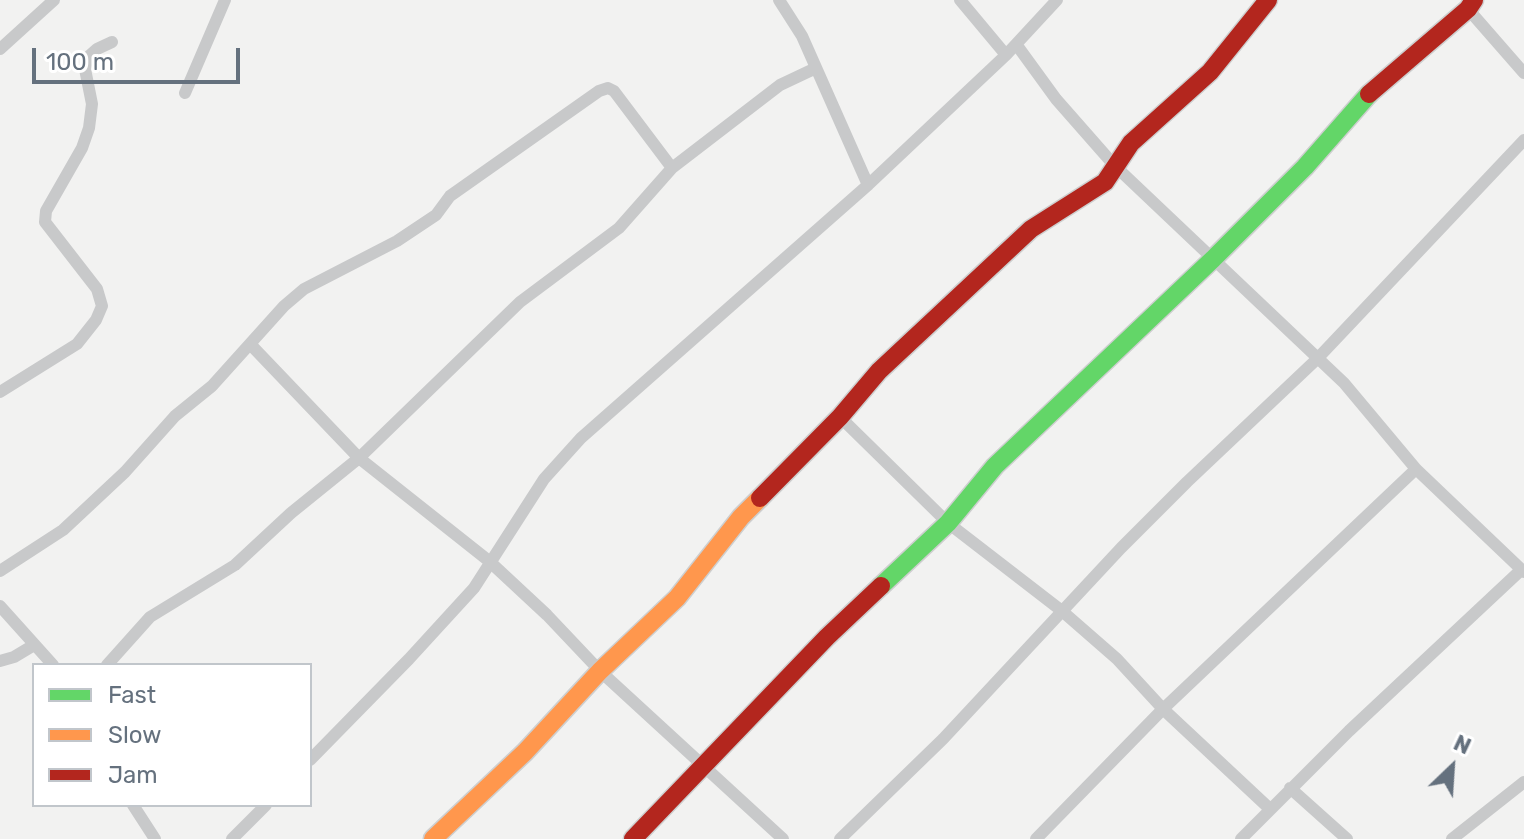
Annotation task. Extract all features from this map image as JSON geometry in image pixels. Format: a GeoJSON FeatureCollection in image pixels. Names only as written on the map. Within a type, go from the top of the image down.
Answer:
{"type":"FeatureCollection","features":[{"type":"Feature","properties":{"kind":"street"},"geometry":{"type":"LineString","coordinates":[[0,49],[54,0]]}},
{"type":"Feature","properties":{"kind":"street"},"geometry":{"type":"LineString","coordinates":[[185,93],[225,0]]}},
{"type":"Feature","properties":{"kind":"street"},"geometry":{"type":"LineString","coordinates":[[779,0],[802,36],[868,185]]}},
{"type":"Feature","properties":{"kind":"street"},"geometry":{"type":"LineString","coordinates":[[960,0],[1006,55]]}},
{"type":"Feature","properties":{"kind":"street"},"geometry":{"type":"LineString","coordinates":[[312,758],[474,588],[544,479],[581,438],[868,185],[1006,55],[1057,0]]}},
{"type":"Feature","properties":{"kind":"street"},"geometry":{"type":"LineString","coordinates":[[433,839],[525,752],[600,671],[677,598],[741,517],[840,417],[879,371],[1031,229],[1105,182],[1114,165],[1148,126],[1210,72],[1268,0]]}},
{"type":"Feature","properties":{"kind":"street"},"geometry":{"type":"LineString","coordinates":[[633,839],[837,626],[948,523],[995,466],[1305,167],[1376,86],[1471,4],[1524,73]]}},
{"type":"Feature","properties":{"kind":"street"},"geometry":{"type":"LineString","coordinates":[[0,392],[77,344],[96,320],[102,306],[97,289],[45,222],[46,211],[82,148],[89,128],[92,104],[85,69],[88,57],[112,42]]}},
{"type":"Feature","properties":{"kind":"street"},"geometry":{"type":"LineString","coordinates":[[1016,44],[1056,99],[1114,165],[1344,383],[1416,469],[1522,571],[1290,788],[1241,839]]}},
{"type":"Feature","properties":{"kind":"street"},"geometry":{"type":"LineString","coordinates":[[109,663],[150,617],[235,565],[291,513],[359,458],[520,302],[619,228],[672,168],[780,85],[816,68]]}},
{"type":"Feature","properties":{"kind":"street"},"geometry":{"type":"LineString","coordinates":[[0,571],[63,530],[125,472],[175,416],[212,386],[284,306],[304,289],[397,241],[436,215],[450,196],[599,91],[608,88],[614,91],[672,168]]}},
{"type":"Feature","properties":{"kind":"street"},"geometry":{"type":"LineString","coordinates":[[840,839],[943,739],[1187,482],[1317,359],[1524,140]]}},
{"type":"Feature","properties":{"kind":"street"},"geometry":{"type":"LineString","coordinates":[[251,345],[359,458],[489,561],[702,768],[783,839]]}},
{"type":"Feature","properties":{"kind":"street"},"geometry":{"type":"LineString","coordinates":[[840,417],[948,523],[1062,611],[1117,659],[1163,709],[1270,809]]}},
{"type":"Feature","properties":{"kind":"street"},"geometry":{"type":"LineString","coordinates":[[1036,839],[1163,709],[1416,469]]}},
{"type":"Feature","properties":{"kind":"street"},"geometry":{"type":"LineString","coordinates":[[0,606],[51,663]]}},
{"type":"Feature","properties":{"kind":"street"},"geometry":{"type":"LineString","coordinates":[[0,661],[34,645]]}},
{"type":"Feature","properties":{"kind":"street"},"geometry":{"type":"LineString","coordinates":[[1452,839],[1524,782]]}},
{"type":"Feature","properties":{"kind":"street"},"geometry":{"type":"LineString","coordinates":[[1290,788],[1347,839]]}},
{"type":"Feature","properties":{"kind":"street"},"geometry":{"type":"LineString","coordinates":[[134,807],[155,839]]}},
{"type":"Feature","properties":{"kind":"street"},"geometry":{"type":"LineString","coordinates":[[232,839],[264,807]]}},
{"type":"Feature","properties":{"kind":"traffic: fast"},"geometry":{"type":"LineString","coordinates":[[881,586],[948,523],[995,466],[1305,167],[1369,94]]}},
{"type":"Feature","properties":{"kind":"traffic: slow"},"geometry":{"type":"LineString","coordinates":[[433,839],[525,752],[600,671],[677,598],[741,517],[760,498]]}},
{"type":"Feature","properties":{"kind":"traffic: jam"},"geometry":{"type":"LineString","coordinates":[[760,498],[840,417],[879,371],[1031,229],[1105,182],[1131,143],[1210,72],[1268,0]]}},
{"type":"Feature","properties":{"kind":"traffic: jam"},"geometry":{"type":"LineString","coordinates":[[1369,94],[1468,9],[1474,0]]}},
{"type":"Feature","properties":{"kind":"traffic: jam"},"geometry":{"type":"LineString","coordinates":[[633,839],[827,637],[881,586]]}}]}
